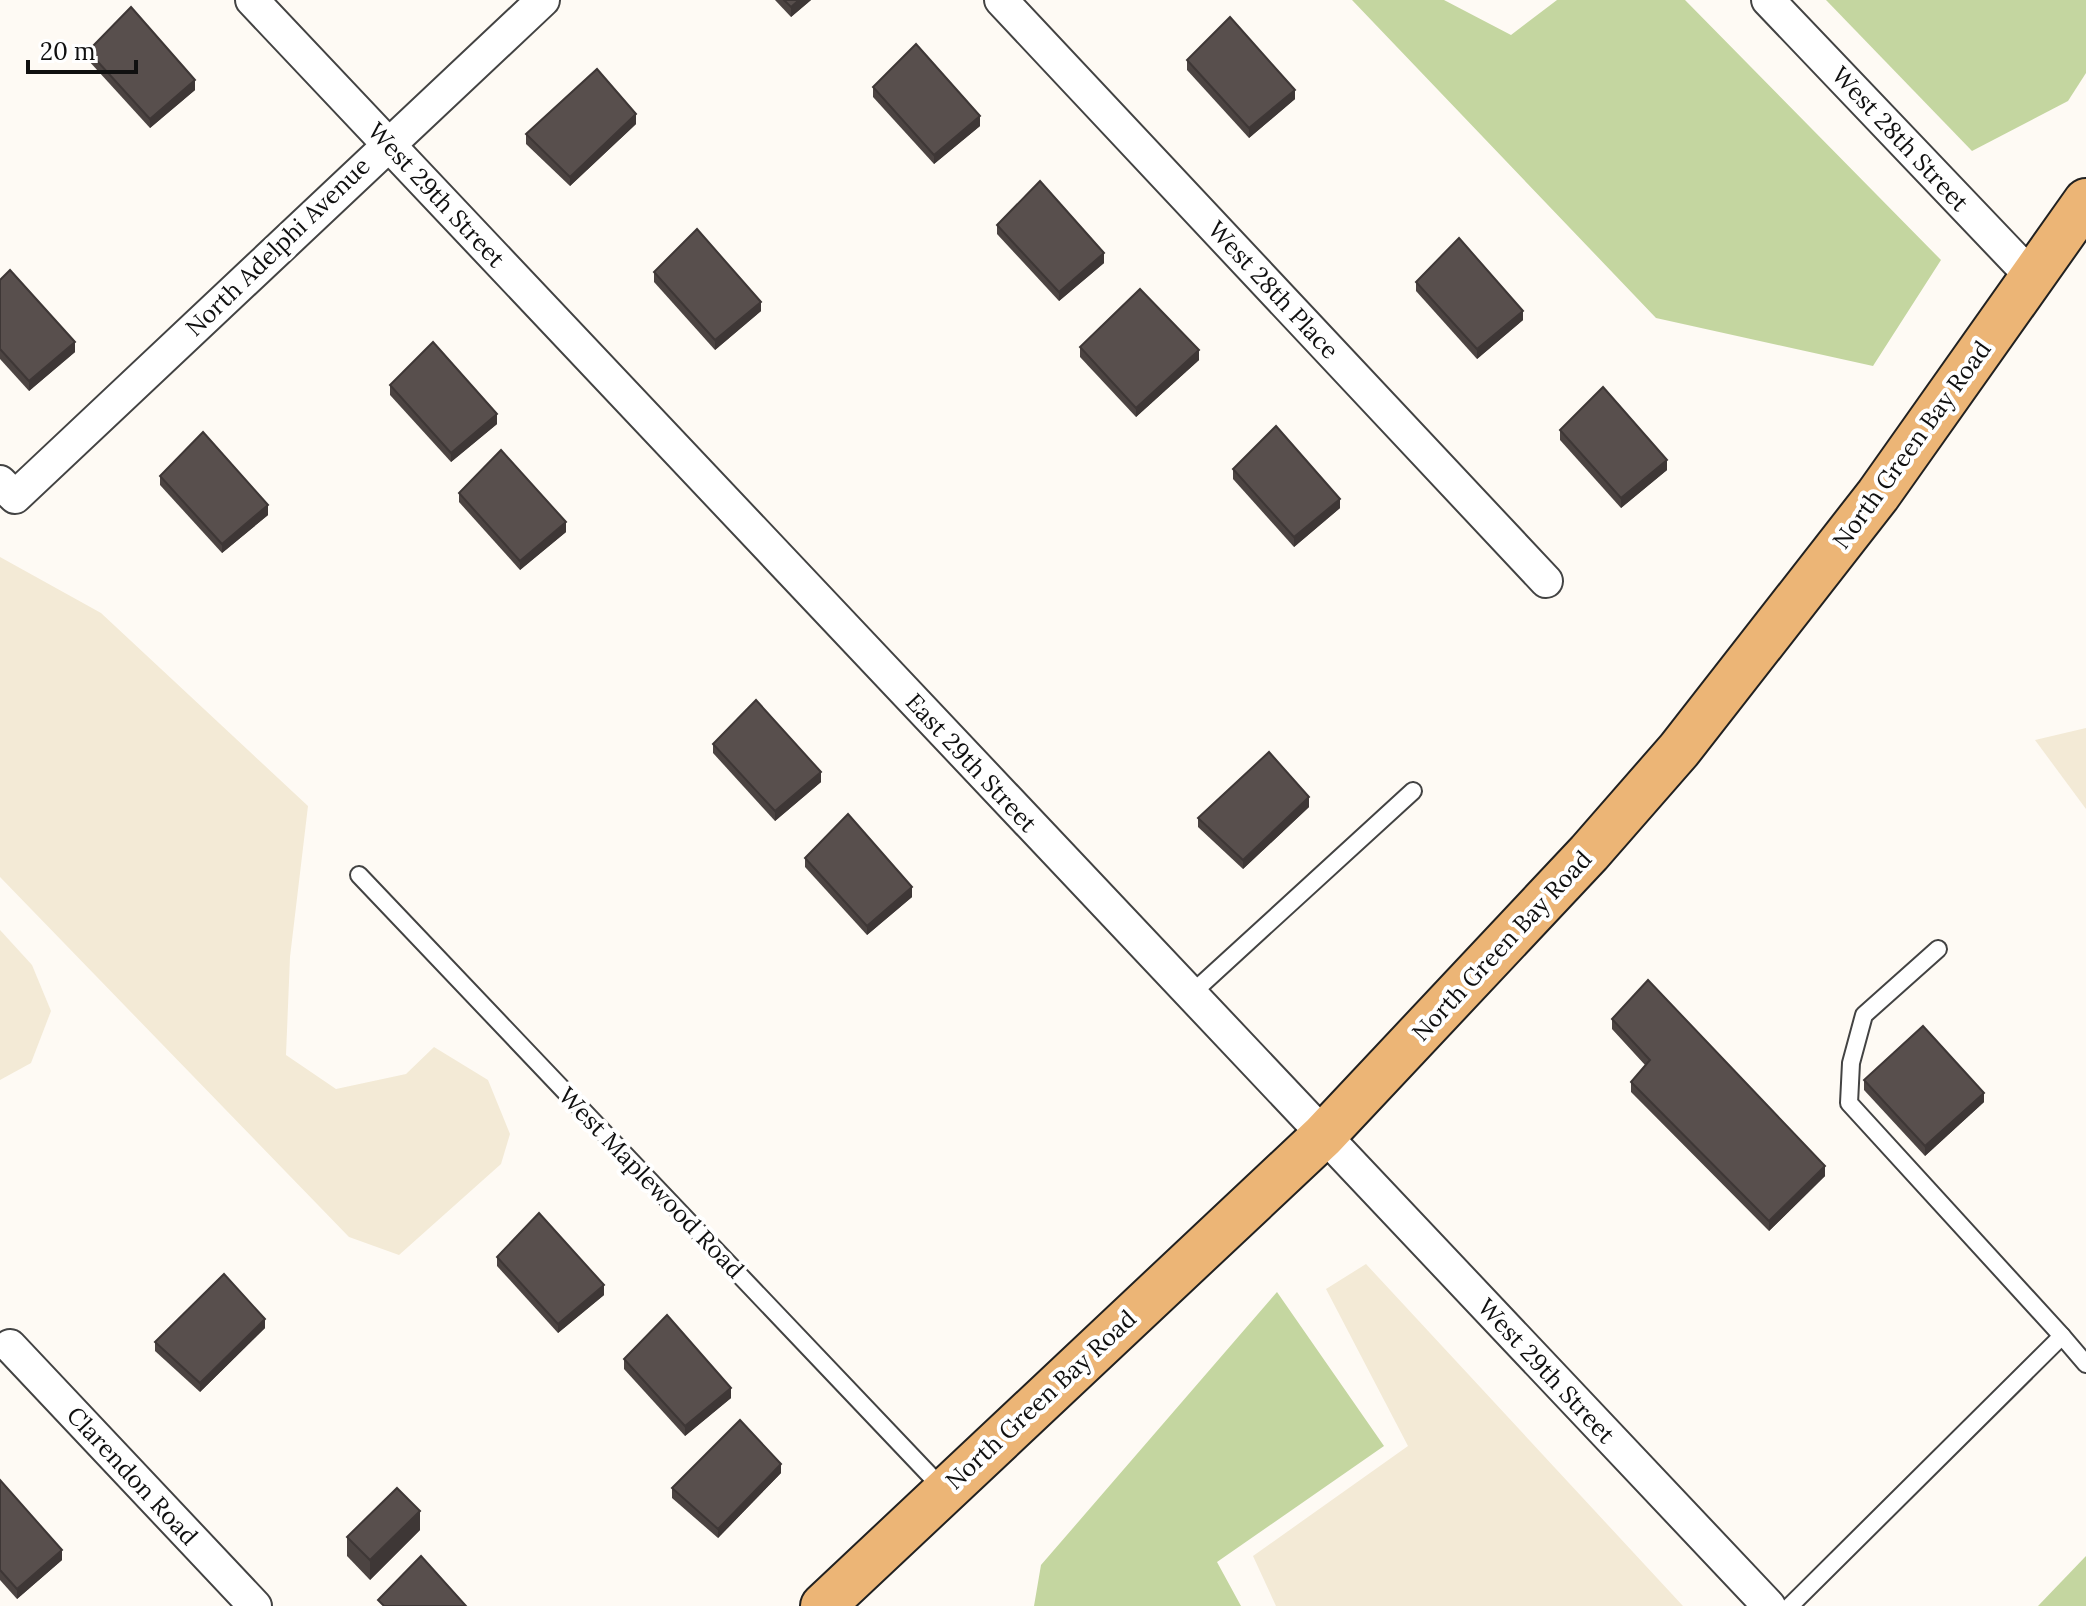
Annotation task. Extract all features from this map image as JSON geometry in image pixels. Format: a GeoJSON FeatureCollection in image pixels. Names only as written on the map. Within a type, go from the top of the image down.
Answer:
{"type":"FeatureCollection","features":[{"type":"Feature","properties":{"kind":"main road","name":"North Green Bay Road"},"geometry":{"type":"LineString","coordinates":[[823,1606],[1323,1136],[1489,962],[1679,750],[1878,495],[2086,201]]}},
{"type":"Feature","properties":{"kind":"street","name":"West 29th Street"},"geometry":{"type":"LineString","coordinates":[[252,0],[620,390]]}},
{"type":"Feature","properties":{"kind":"street","name":"North Adelphi Avenue"},"geometry":{"type":"LineString","coordinates":[[7,489],[543,0]]}},
{"type":"Feature","properties":{"kind":"street","name":"West 28th Place"},"geometry":{"type":"LineString","coordinates":[[1001,0],[1546,581]]}},
{"type":"Feature","properties":{"kind":"street","name":"West 28th Street"},"geometry":{"type":"LineString","coordinates":[[1768,0],[2033,278]]}},
{"type":"Feature","properties":{"kind":"street","name":"East 29th Street"},"geometry":{"type":"LineString","coordinates":[[620,390],[1323,1136]]}},
{"type":"Feature","properties":{"kind":"street","name":"West 29th Street"},"geometry":{"type":"LineString","coordinates":[[1323,1136],[1769,1606]]}},
{"type":"Feature","properties":{"kind":"street","name":"Clarendon Road"},"geometry":{"type":"LineString","coordinates":[[10,1346],[255,1606]]}},
{"type":"Feature","properties":{"kind":"lane"},"geometry":{"type":"LineString","coordinates":[[1190,995],[1413,791]]}},
{"type":"Feature","properties":{"kind":"lane","name":"West Maplewood Road"},"geometry":{"type":"LineString","coordinates":[[359,875],[944,1491]]}},
{"type":"Feature","properties":{"kind":"lane"},"geometry":{"type":"LineString","coordinates":[[1938,949],[1864,1015],[1851,1063],[1849,1103],[2086,1364]]}},
{"type":"Feature","properties":{"kind":"lane"},"geometry":{"type":"LineString","coordinates":[[1790,1606],[2062,1336]]}},
{"type":"Feature","properties":{"kind":"shaded area"},"geometry":{"type":"Polygon","coordinates":[[[0,557],[101,613],[308,806],[290,957],[286,1055],[336,1089],[406,1074],[434,1047],[488,1080],[510,1134],[501,1164],[399,1255],[349,1237],[0,877],[0,557]]]}},
{"type":"Feature","properties":{"kind":"shaded area"},"geometry":{"type":"Polygon","coordinates":[[[2086,728],[2086,809],[2035,740],[2086,728]]]}},
{"type":"Feature","properties":{"kind":"shaded area"},"geometry":{"type":"Polygon","coordinates":[[[0,930],[32,965],[51,1011],[31,1063],[0,1080],[0,930]]]}},
{"type":"Feature","properties":{"kind":"shaded area"},"geometry":{"type":"Polygon","coordinates":[[[1366,1264],[1683,1606],[1276,1606],[1253,1556],[1408,1446],[1326,1289],[1366,1264]]]}},
{"type":"Feature","properties":{"kind":"green space"},"geometry":{"type":"Polygon","coordinates":[[[1352,0],[1444,0],[1511,35],[1557,0],[1685,0],[1941,260],[1873,366],[1656,318],[1352,0]]]}},
{"type":"Feature","properties":{"kind":"green space"},"geometry":{"type":"Polygon","coordinates":[[[1826,0],[2086,0],[2086,73],[2068,101],[1972,151],[1826,0]]]}},
{"type":"Feature","properties":{"kind":"green space"},"geometry":{"type":"Polygon","coordinates":[[[1277,1292],[1384,1446],[1217,1562],[1241,1606],[1034,1606],[1041,1565],[1277,1292]]]}},
{"type":"Feature","properties":{"kind":"green space"},"geometry":{"type":"Polygon","coordinates":[[[2086,1556],[2086,1606],[2038,1606],[2086,1556]]]}},
{"type":"Feature","properties":{"kind":"building"},"geometry":{"type":"Polygon","coordinates":[[[784,0],[799,0],[791,7],[784,0]]]}},
{"type":"Feature","properties":{"kind":"building"},"geometry":{"type":"Polygon","coordinates":[[[131,7],[195,80],[150,119],[88,51],[131,7]]]}},
{"type":"Feature","properties":{"kind":"building"},"geometry":{"type":"Polygon","coordinates":[[[1230,17],[1295,90],[1249,128],[1187,60],[1230,17]]]}},
{"type":"Feature","properties":{"kind":"building"},"geometry":{"type":"Polygon","coordinates":[[[916,44],[980,116],[934,155],[873,87],[916,44]]]}},
{"type":"Feature","properties":{"kind":"building"},"geometry":{"type":"Polygon","coordinates":[[[597,69],[636,114],[570,177],[526,134],[597,69]]]}},
{"type":"Feature","properties":{"kind":"building"},"geometry":{"type":"Polygon","coordinates":[[[1040,181],[1104,253],[1059,292],[997,225],[1040,181]]]}},
{"type":"Feature","properties":{"kind":"building"},"geometry":{"type":"Polygon","coordinates":[[[697,229],[761,302],[715,340],[654,272],[697,229]]]}},
{"type":"Feature","properties":{"kind":"building"},"geometry":{"type":"Polygon","coordinates":[[[1459,238],[1523,311],[1477,349],[1416,282],[1459,238]]]}},
{"type":"Feature","properties":{"kind":"building"},"geometry":{"type":"Polygon","coordinates":[[[10,270],[75,342],[29,381],[0,349],[0,280],[10,270]]]}},
{"type":"Feature","properties":{"kind":"building"},"geometry":{"type":"Polygon","coordinates":[[[1140,289],[1199,350],[1136,408],[1080,347],[1140,289]]]}},
{"type":"Feature","properties":{"kind":"building"},"geometry":{"type":"Polygon","coordinates":[[[433,342],[497,414],[451,453],[390,385],[433,342]]]}},
{"type":"Feature","properties":{"kind":"building"},"geometry":{"type":"Polygon","coordinates":[[[1603,387],[1667,460],[1621,498],[1560,430],[1603,387]]]}},
{"type":"Feature","properties":{"kind":"building"},"geometry":{"type":"Polygon","coordinates":[[[1276,426],[1340,499],[1294,537],[1233,469],[1276,426]]]}},
{"type":"Feature","properties":{"kind":"building"},"geometry":{"type":"Polygon","coordinates":[[[203,432],[268,505],[222,544],[160,476],[203,432]]]}},
{"type":"Feature","properties":{"kind":"building"},"geometry":{"type":"Polygon","coordinates":[[[501,450],[566,522],[520,561],[459,493],[501,450]]]}},
{"type":"Feature","properties":{"kind":"building"},"geometry":{"type":"Polygon","coordinates":[[[756,700],[821,772],[775,811],[713,744],[756,700]]]}},
{"type":"Feature","properties":{"kind":"building"},"geometry":{"type":"Polygon","coordinates":[[[1269,752],[1309,797],[1243,860],[1198,818],[1269,752]]]}},
{"type":"Feature","properties":{"kind":"building"},"geometry":{"type":"Polygon","coordinates":[[[848,814],[912,887],[867,926],[805,858],[848,814]]]}},
{"type":"Feature","properties":{"kind":"building"},"geometry":{"type":"Polygon","coordinates":[[[1648,980],[1825,1166],[1769,1221],[1631,1082],[1650,1060],[1612,1019],[1648,980]]]}},
{"type":"Feature","properties":{"kind":"building"},"geometry":{"type":"Polygon","coordinates":[[[1923,1026],[1984,1093],[1925,1146],[1864,1080],[1923,1026]]]}},
{"type":"Feature","properties":{"kind":"building"},"geometry":{"type":"Polygon","coordinates":[[[539,1213],[604,1285],[558,1324],[497,1257],[539,1213]]]}},
{"type":"Feature","properties":{"kind":"building"},"geometry":{"type":"Polygon","coordinates":[[[224,1274],[265,1319],[200,1383],[155,1342],[224,1274]]]}},
{"type":"Feature","properties":{"kind":"building"},"geometry":{"type":"Polygon","coordinates":[[[667,1315],[731,1388],[685,1426],[624,1359],[667,1315]]]}},
{"type":"Feature","properties":{"kind":"building"},"geometry":{"type":"Polygon","coordinates":[[[740,1420],[781,1464],[718,1529],[672,1488],[740,1420]]]}},
{"type":"Feature","properties":{"kind":"building"},"geometry":{"type":"Polygon","coordinates":[[[0,1480],[62,1550],[17,1589],[0,1570],[0,1480]]]}},
{"type":"Feature","properties":{"kind":"building"},"geometry":{"type":"Polygon","coordinates":[[[397,1488],[420,1511],[370,1560],[347,1537],[397,1488]]]}},
{"type":"Feature","properties":{"kind":"building"},"geometry":{"type":"Polygon","coordinates":[[[421,1556],[466,1606],[384,1606],[378,1600],[421,1556]]]}}]}
